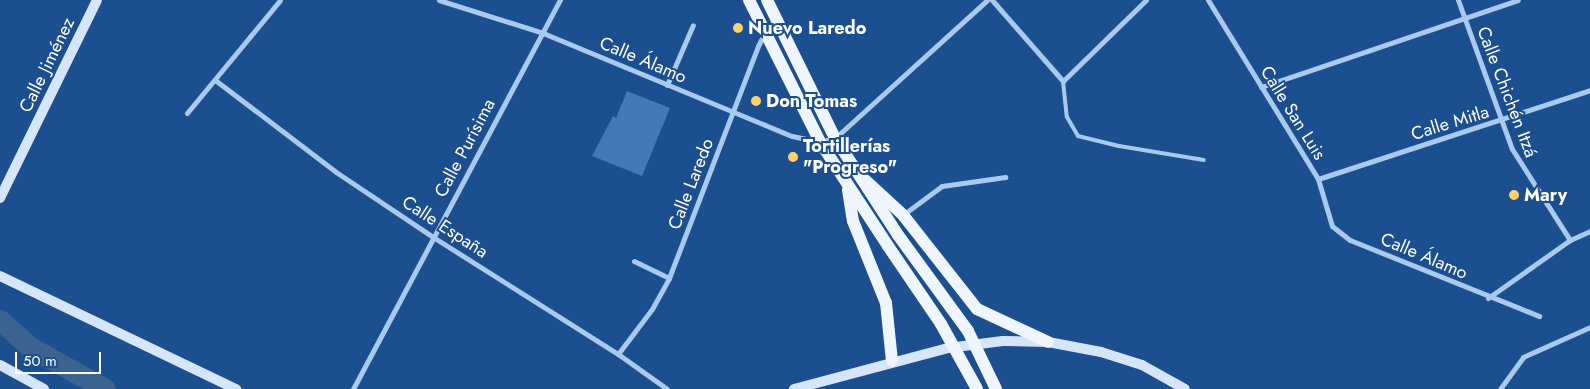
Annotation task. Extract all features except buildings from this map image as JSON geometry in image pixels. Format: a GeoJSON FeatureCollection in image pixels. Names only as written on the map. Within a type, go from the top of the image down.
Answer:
{"type":"FeatureCollection","features":[{"type":"Feature","properties":{"kind":"main road","name":"Calle Jiménez"},"geometry":{"type":"LineString","coordinates":[[0,198],[96,0]]}},
{"type":"Feature","properties":{"kind":"main road"},"geometry":{"type":"LineString","coordinates":[[767,0],[835,138],[898,235],[968,331],[996,389]]}},
{"type":"Feature","properties":{"kind":"main road"},"geometry":{"type":"LineString","coordinates":[[753,2],[820,142],[848,188],[941,324],[970,373],[977,389]]}},
{"type":"Feature","properties":{"kind":"main road"},"geometry":{"type":"LineString","coordinates":[[858,174],[903,214],[976,309],[1048,342]]}},
{"type":"Feature","properties":{"kind":"main road"},"geometry":{"type":"LineString","coordinates":[[848,188],[853,221],[886,303],[892,362]]}},
{"type":"Feature","properties":{"kind":"main road"},"geometry":{"type":"LineString","coordinates":[[0,276],[236,389]]}},
{"type":"Feature","properties":{"kind":"main road"},"geometry":{"type":"LineString","coordinates":[[794,389],[892,362],[974,344],[1048,342],[1101,352],[1142,365],[1185,389]]}},
{"type":"Feature","properties":{"kind":"main road"},"geometry":{"type":"LineString","coordinates":[[0,365],[44,389]]}},
{"type":"Feature","properties":{"kind":"street"},"geometry":{"type":"LineString","coordinates":[[187,113],[280,0]]}},
{"type":"Feature","properties":{"kind":"street","name":"Calle Álamo"},"geometry":{"type":"LineString","coordinates":[[438,0],[543,33],[732,113],[803,140],[820,142],[835,138]]}},
{"type":"Feature","properties":{"kind":"street","name":"Calle Purísima"},"geometry":{"type":"LineString","coordinates":[[353,389],[560,0]]}},
{"type":"Feature","properties":{"kind":"street"},"geometry":{"type":"LineString","coordinates":[[835,138],[987,0]]}},
{"type":"Feature","properties":{"kind":"street"},"geometry":{"type":"LineString","coordinates":[[992,0],[1063,81],[1146,0]]}},
{"type":"Feature","properties":{"kind":"street","name":"Calle San Luis"},"geometry":{"type":"LineString","coordinates":[[1208,0],[1318,179],[1328,220],[1350,240]]}},
{"type":"Feature","properties":{"kind":"street","name":"Calle Chichén Itzá"},"geometry":{"type":"LineString","coordinates":[[1458,0],[1500,122],[1522,170],[1570,240]]}},
{"type":"Feature","properties":{"kind":"street"},"geometry":{"type":"LineString","coordinates":[[1261,88],[1518,0]]}},
{"type":"Feature","properties":{"kind":"street","name":"Calle Laredo"},"geometry":{"type":"LineString","coordinates":[[618,354],[652,309],[669,278],[766,30],[777,19]]}},
{"type":"Feature","properties":{"kind":"street"},"geometry":{"type":"LineString","coordinates":[[667,85],[693,25]]}},
{"type":"Feature","properties":{"kind":"street","name":"Calle España"},"geometry":{"type":"LineString","coordinates":[[214,80],[336,172],[433,237],[618,354],[667,389]]}},
{"type":"Feature","properties":{"kind":"street","name":"Calle Mitla"},"geometry":{"type":"LineString","coordinates":[[1318,179],[1500,122],[1590,90]]}},
{"type":"Feature","properties":{"kind":"street"},"geometry":{"type":"LineString","coordinates":[[903,214],[942,186],[1005,177]]}},
{"type":"Feature","properties":{"kind":"street"},"geometry":{"type":"LineString","coordinates":[[1488,298],[1570,240],[1590,231]]}},
{"type":"Feature","properties":{"kind":"street","name":"Calle Álamo"},"geometry":{"type":"LineString","coordinates":[[1350,240],[1488,298],[1539,316]]}},
{"type":"Feature","properties":{"kind":"street"},"geometry":{"type":"LineString","coordinates":[[634,261],[669,278]]}},
{"type":"Feature","properties":{"kind":"street"},"geometry":{"type":"LineString","coordinates":[[1500,389],[1523,357],[1590,327]]}},
{"type":"Feature","properties":{"kind":"lane"},"geometry":{"type":"LineString","coordinates":[[1063,81],[1067,117],[1078,136],[1119,146],[1204,160]]}},
{"type":"Feature","properties":{"kind":"waterway"},"geometry":{"type":"LineString","coordinates":[[0,320],[30,347],[105,389]]}},
{"type":"Feature","properties":{"kind":"place","name":"Nuevo Laredo"},"geometry":{"type":"Point","coordinates":[738,28]}},
{"type":"Feature","properties":{"kind":"place","name":"Don Tomas"},"geometry":{"type":"Point","coordinates":[756,101]}},
{"type":"Feature","properties":{"kind":"place","name":"Tortillerías \"Progreso\""},"geometry":{"type":"Point","coordinates":[793,157]}},
{"type":"Feature","properties":{"kind":"place","name":"Mary"},"geometry":{"type":"Point","coordinates":[1514,195]}}]}
